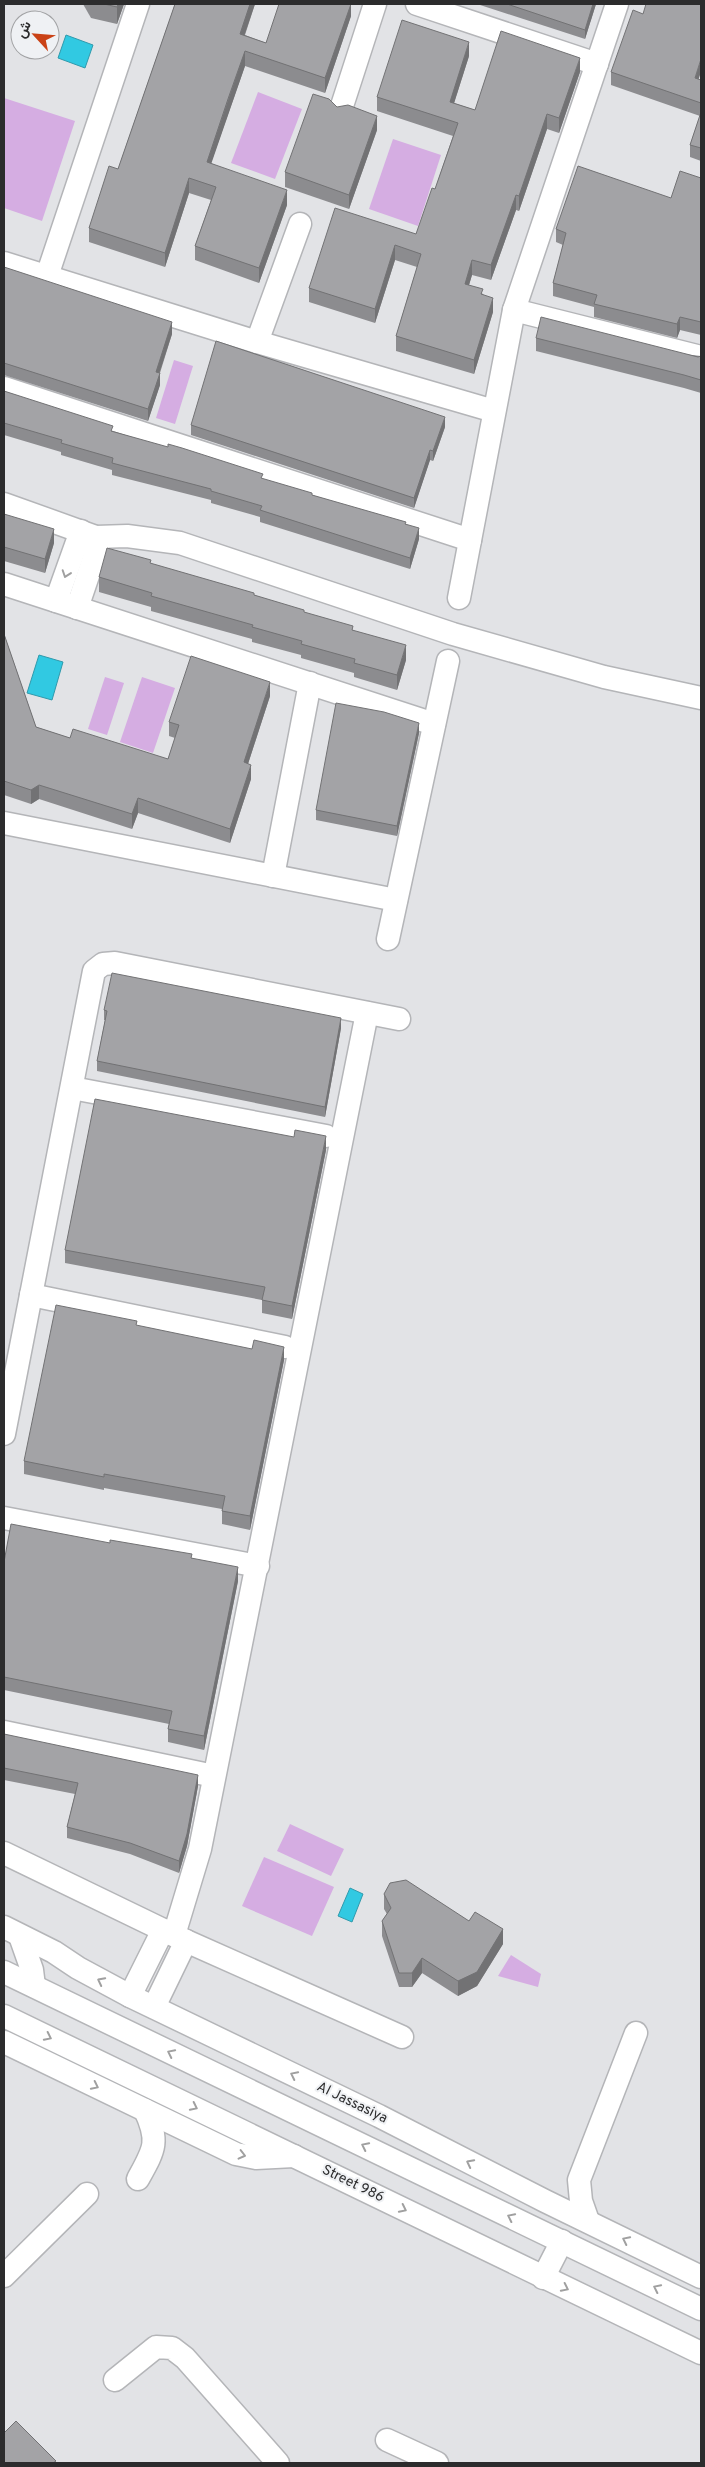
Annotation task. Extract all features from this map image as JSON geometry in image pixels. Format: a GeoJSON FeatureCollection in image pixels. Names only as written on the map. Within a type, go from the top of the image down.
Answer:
{"type":"FeatureCollection","features":[{"type":"Feature","properties":{"kind":"street"},"geometry":{"type":"LineString","coordinates":[[47,276],[138,4]]}},
{"type":"Feature","properties":{"kind":"street"},"geometry":{"type":"LineString","coordinates":[[341,109],[376,4]]}},
{"type":"Feature","properties":{"kind":"street"},"geometry":{"type":"LineString","coordinates":[[417,4],[597,64]]}},
{"type":"Feature","properties":{"kind":"street"},"geometry":{"type":"LineString","coordinates":[[459,598],[514,310],[617,4]]}},
{"type":"Feature","properties":{"kind":"street"},"geometry":{"type":"LineString","coordinates":[[258,342],[300,224]]}},
{"type":"Feature","properties":{"kind":"street"},"geometry":{"type":"LineString","coordinates":[[4,263],[258,342],[494,411]]}},
{"type":"Feature","properties":{"kind":"street"},"geometry":{"type":"LineString","coordinates":[[514,310],[701,357]]}},
{"type":"Feature","properties":{"kind":"street"},"geometry":{"type":"LineString","coordinates":[[4,388],[470,540]]}},
{"type":"Feature","properties":{"kind":"street"},"geometry":{"type":"LineString","coordinates":[[4,504],[88,534],[154,538],[180,543],[453,634],[604,677],[701,698]]}},
{"type":"Feature","properties":{"kind":"street"},"geometry":{"type":"LineString","coordinates":[[66,604],[98,546],[88,534]]}},
{"type":"Feature","properties":{"kind":"street"},"geometry":{"type":"LineString","coordinates":[[4,584],[434,724]]}},
{"type":"Feature","properties":{"kind":"street"},"geometry":{"type":"LineString","coordinates":[[388,939],[448,661]]}},
{"type":"Feature","properties":{"kind":"street"},"geometry":{"type":"LineString","coordinates":[[273,876],[310,683]]}},
{"type":"Feature","properties":{"kind":"street"},"geometry":{"type":"LineString","coordinates":[[4,823],[396,900]]}},
{"type":"Feature","properties":{"kind":"street"},"geometry":{"type":"LineString","coordinates":[[4,1434],[94,971],[103,964],[115,963],[399,1019]]}},
{"type":"Feature","properties":{"kind":"street"},"geometry":{"type":"LineString","coordinates":[[154,2007],[200,1849],[258,1566],[340,1139],[367,1013]]}},
{"type":"Feature","properties":{"kind":"street"},"geometry":{"type":"LineString","coordinates":[[72,1088],[340,1139]]}},
{"type":"Feature","properties":{"kind":"street"},"geometry":{"type":"LineString","coordinates":[[31,1295],[300,1350]]}},
{"type":"Feature","properties":{"kind":"street"},"geometry":{"type":"LineString","coordinates":[[4,1518],[258,1566]]}},
{"type":"Feature","properties":{"kind":"street"},"geometry":{"type":"LineString","coordinates":[[4,1732],[214,1776]]}},
{"type":"Feature","properties":{"kind":"street"},"geometry":{"type":"LineString","coordinates":[[4,1853],[174,1935],[402,2037]]}},
{"type":"Feature","properties":{"kind":"street"},"geometry":{"type":"LineString","coordinates":[[12,1931],[32,1970],[34,1986]]}},
{"type":"Feature","properties":{"kind":"street","name":"Al Jassasiya"},"geometry":{"type":"LineString","coordinates":[[12,1931],[54,1952],[78,1968],[130,1996],[383,2108],[545,2201],[701,2277]]}},
{"type":"Feature","properties":{"kind":"street"},"geometry":{"type":"LineString","coordinates":[[130,1996],[174,1935]]}},
{"type":"Feature","properties":{"kind":"street"},"geometry":{"type":"LineString","coordinates":[[4,1972],[701,2309]]}},
{"type":"Feature","properties":{"kind":"street","name":"Street 986"},"geometry":{"type":"LineString","coordinates":[[4,2016],[297,2156],[701,2354]]}},
{"type":"Feature","properties":{"kind":"street"},"geometry":{"type":"LineString","coordinates":[[588,2221],[581,2201],[579,2180],[636,2033]]}},
{"type":"Feature","properties":{"kind":"street"},"geometry":{"type":"LineString","coordinates":[[4,2042],[199,2136],[246,2156],[297,2156]]}},
{"type":"Feature","properties":{"kind":"street"},"geometry":{"type":"LineString","coordinates":[[138,2179],[154,2149],[152,2129],[145,2110]]}},
{"type":"Feature","properties":{"kind":"street"},"geometry":{"type":"LineString","coordinates":[[154,2149],[176,2139],[199,2136]]}},
{"type":"Feature","properties":{"kind":"street"},"geometry":{"type":"LineString","coordinates":[[545,2201],[579,2180]]}},
{"type":"Feature","properties":{"kind":"street"},"geometry":{"type":"LineString","coordinates":[[4,2276],[87,2194]]}},
{"type":"Feature","properties":{"kind":"street"},"geometry":{"type":"LineString","coordinates":[[543,2278],[562,2241]]}},
{"type":"Feature","properties":{"kind":"street"},"geometry":{"type":"LineString","coordinates":[[115,2380],[156,2347],[172,2348],[185,2358],[278,2463]]}},
{"type":"Feature","properties":{"kind":"street"},"geometry":{"type":"LineString","coordinates":[[387,2440],[437,2463]]}},
{"type":"Feature","properties":{"kind":"shaded area"},"geometry":{"type":"Polygon","coordinates":[[[258,92],[302,109],[275,179],[231,163],[258,92]]]}},
{"type":"Feature","properties":{"kind":"shaded area"},"geometry":{"type":"Polygon","coordinates":[[[4,98],[75,121],[42,221],[4,208],[4,98]]]}},
{"type":"Feature","properties":{"kind":"shaded area"},"geometry":{"type":"Polygon","coordinates":[[[393,139],[441,155],[418,226],[369,209],[393,139]]]}},
{"type":"Feature","properties":{"kind":"shaded area"},"geometry":{"type":"Polygon","coordinates":[[[174,360],[193,366],[175,424],[156,418],[174,360]]]}},
{"type":"Feature","properties":{"kind":"shaded area"},"geometry":{"type":"Polygon","coordinates":[[[105,677],[124,683],[107,735],[88,729],[105,677]]]}},
{"type":"Feature","properties":{"kind":"shaded area"},"geometry":{"type":"Polygon","coordinates":[[[142,677],[175,688],[153,753],[120,742],[142,677]]]}},
{"type":"Feature","properties":{"kind":"shaded area"},"geometry":{"type":"Polygon","coordinates":[[[290,1824],[344,1849],[331,1876],[277,1851],[290,1824]]]}},
{"type":"Feature","properties":{"kind":"shaded area"},"geometry":{"type":"Polygon","coordinates":[[[264,1857],[334,1887],[312,1936],[242,1906],[264,1857]]]}},
{"type":"Feature","properties":{"kind":"shaded area"},"geometry":{"type":"Polygon","coordinates":[[[511,1955],[541,1974],[538,1987],[498,1976],[511,1955]]]}},
{"type":"Feature","properties":{"kind":"water"},"geometry":{"type":"Polygon","coordinates":[[[66,35],[93,45],[85,68],[60,59],[60,52],[66,35]]]}},
{"type":"Feature","properties":{"kind":"water"},"geometry":{"type":"Polygon","coordinates":[[[39,655],[63,662],[52,700],[27,693],[39,655]]]}},
{"type":"Feature","properties":{"kind":"water"},"geometry":{"type":"Polygon","coordinates":[[[350,1888],[363,1894],[352,1922],[338,1916],[350,1888]]]}},
{"type":"Feature","properties":{"kind":"building"},"geometry":{"type":"Polygon","coordinates":[[[104,4],[118,4],[117,7],[104,4]]]}},
{"type":"Feature","properties":{"kind":"building"},"geometry":{"type":"Polygon","coordinates":[[[175,4],[250,4],[240,34],[266,43],[279,4],[351,4],[325,78],[245,51],[228,99],[207,162],[287,190],[259,268],[195,246],[216,187],[189,178],[165,253],[89,228],[109,166],[118,169],[175,4]]]}},
{"type":"Feature","properties":{"kind":"building"},"geometry":{"type":"Polygon","coordinates":[[[507,4],[593,4],[585,30],[507,4]]]}},
{"type":"Feature","properties":{"kind":"building"},"geometry":{"type":"Polygon","coordinates":[[[646,4],[701,4],[701,59],[695,78],[701,80],[701,103],[611,72],[633,10],[643,14],[646,4]]]}},
{"type":"Feature","properties":{"kind":"building"},"geometry":{"type":"Polygon","coordinates":[[[402,20],[469,42],[450,102],[475,110],[501,31],[580,58],[559,118],[547,114],[519,196],[516,195],[491,265],[472,260],[465,284],[483,289],[481,294],[493,298],[474,360],[396,336],[421,254],[395,245],[375,309],[309,288],[335,208],[416,234],[432,188],[435,189],[458,123],[377,97],[402,20]]]}},
{"type":"Feature","properties":{"kind":"building"},"geometry":{"type":"Polygon","coordinates":[[[313,94],[329,99],[337,107],[348,105],[377,116],[349,195],[285,172],[313,94]]]}},
{"type":"Feature","properties":{"kind":"building"},"geometry":{"type":"Polygon","coordinates":[[[701,112],[701,148],[690,145],[701,112]]]}},
{"type":"Feature","properties":{"kind":"building"},"geometry":{"type":"Polygon","coordinates":[[[578,166],[671,198],[680,171],[701,178],[701,322],[680,317],[677,324],[594,304],[597,295],[553,283],[566,233],[556,229],[578,166]]]}},
{"type":"Feature","properties":{"kind":"building"},"geometry":{"type":"Polygon","coordinates":[[[4,267],[172,322],[156,372],[160,373],[148,409],[4,363],[4,267]]]}},
{"type":"Feature","properties":{"kind":"building"},"geometry":{"type":"Polygon","coordinates":[[[541,317],[698,357],[701,356],[701,380],[536,338],[541,317]]]}},
{"type":"Feature","properties":{"kind":"building"},"geometry":{"type":"Polygon","coordinates":[[[216,341],[445,417],[433,451],[430,450],[414,498],[191,425],[216,341]]]}},
{"type":"Feature","properties":{"kind":"building"},"geometry":{"type":"Polygon","coordinates":[[[4,391],[113,426],[111,431],[168,447],[168,444],[182,448],[263,474],[261,478],[312,493],[312,495],[406,522],[405,524],[419,528],[410,558],[260,510],[262,506],[211,491],[211,489],[112,463],[113,458],[61,443],[62,440],[4,423],[4,391]]]}},
{"type":"Feature","properties":{"kind":"building"},"geometry":{"type":"Polygon","coordinates":[[[4,514],[54,529],[45,559],[4,547],[4,514]]]}},
{"type":"Feature","properties":{"kind":"building"},"geometry":{"type":"Polygon","coordinates":[[[107,548],[151,560],[150,563],[254,593],[254,595],[304,610],[304,612],[353,626],[352,630],[406,645],[397,675],[354,663],[355,659],[301,644],[302,641],[151,596],[152,593],[99,577],[107,548]]]}},
{"type":"Feature","properties":{"kind":"building"},"geometry":{"type":"Polygon","coordinates":[[[4,634],[36,727],[70,738],[73,729],[168,759],[179,725],[169,722],[191,656],[270,682],[244,762],[251,765],[230,829],[138,798],[132,814],[39,785],[31,790],[4,781],[4,634]]]}},
{"type":"Feature","properties":{"kind":"building"},"geometry":{"type":"Polygon","coordinates":[[[336,703],[384,712],[419,723],[397,826],[316,810],[336,703]]]}},
{"type":"Feature","properties":{"kind":"building"},"geometry":{"type":"Polygon","coordinates":[[[112,973],[341,1018],[325,1107],[97,1061],[107,1011],[104,1010],[112,973]]]}},
{"type":"Feature","properties":{"kind":"building"},"geometry":{"type":"Polygon","coordinates":[[[95,1099],[294,1137],[295,1130],[326,1136],[292,1306],[262,1300],[265,1287],[65,1250],[95,1099]]]}},
{"type":"Feature","properties":{"kind":"building"},"geometry":{"type":"Polygon","coordinates":[[[56,1305],[137,1321],[136,1325],[252,1349],[254,1340],[284,1347],[250,1516],[222,1511],[225,1496],[104,1474],[104,1477],[24,1461],[56,1305]]]}},
{"type":"Feature","properties":{"kind":"building"},"geometry":{"type":"Polygon","coordinates":[[[11,1524],[110,1543],[110,1540],[192,1554],[191,1558],[238,1567],[204,1736],[168,1729],[172,1711],[4,1677],[4,1562],[11,1524]]]}},
{"type":"Feature","properties":{"kind":"building"},"geometry":{"type":"Polygon","coordinates":[[[4,1734],[198,1775],[187,1834],[179,1861],[130,1843],[67,1827],[78,1783],[4,1768],[4,1734]]]}},
{"type":"Feature","properties":{"kind":"building"},"geometry":{"type":"Polygon","coordinates":[[[406,1880],[469,1921],[475,1912],[503,1929],[477,1972],[458,1981],[422,1958],[412,1973],[399,1973],[382,1921],[391,1908],[384,1894],[390,1883],[406,1880]]]}},
{"type":"Feature","properties":{"kind":"building"},"geometry":{"type":"Polygon","coordinates":[[[16,2421],[56,2461],[53,2463],[4,2463],[4,2433],[16,2421]]]}}]}
